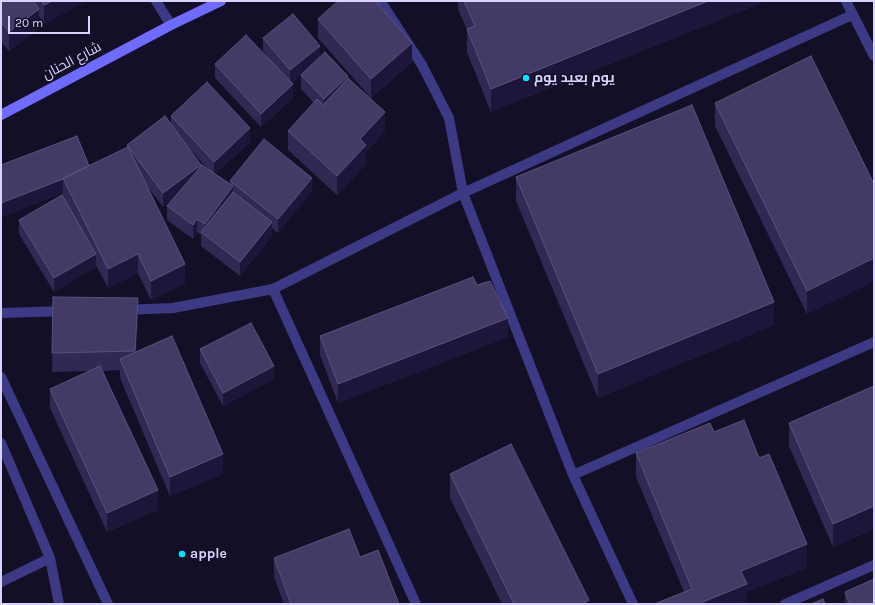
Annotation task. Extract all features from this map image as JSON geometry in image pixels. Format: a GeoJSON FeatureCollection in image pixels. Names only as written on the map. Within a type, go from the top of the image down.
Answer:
{"type":"FeatureCollection","features":[{"type":"Feature","properties":{"kind":"main road","name":"شارع الحنان"},"geometry":{"type":"LineString","coordinates":[[1,114],[171,25],[221,1]]}},
{"type":"Feature","properties":{"kind":"street"},"geometry":{"type":"LineString","coordinates":[[156,1],[171,25]]}},
{"type":"Feature","properties":{"kind":"street"},"geometry":{"type":"LineString","coordinates":[[378,1],[383,5],[422,66],[449,118],[463,192],[573,475],[633,604]]}},
{"type":"Feature","properties":{"kind":"street"},"geometry":{"type":"LineString","coordinates":[[846,1],[874,56]]}},
{"type":"Feature","properties":{"kind":"street"},"geometry":{"type":"LineString","coordinates":[[118,310],[173,308],[273,289],[463,192],[852,15]]}},
{"type":"Feature","properties":{"kind":"street"},"geometry":{"type":"LineString","coordinates":[[273,289],[416,604]]}},
{"type":"Feature","properties":{"kind":"street"},"geometry":{"type":"LineString","coordinates":[[1,313],[79,311]]}},
{"type":"Feature","properties":{"kind":"street"},"geometry":{"type":"LineString","coordinates":[[573,475],[874,342]]}},
{"type":"Feature","properties":{"kind":"street"},"geometry":{"type":"LineString","coordinates":[[1,377],[108,604]]}},
{"type":"Feature","properties":{"kind":"street"},"geometry":{"type":"LineString","coordinates":[[1,443],[50,558],[59,604]]}},
{"type":"Feature","properties":{"kind":"street"},"geometry":{"type":"LineString","coordinates":[[1,582],[50,558]]}},
{"type":"Feature","properties":{"kind":"street"},"geometry":{"type":"LineString","coordinates":[[785,604],[874,565]]}},
{"type":"Feature","properties":{"kind":"building"},"geometry":{"type":"Polygon","coordinates":[[[1,1],[33,1],[39,9],[9,32],[1,22],[1,1]]]}},
{"type":"Feature","properties":{"kind":"building"},"geometry":{"type":"Polygon","coordinates":[[[41,1],[52,1],[44,5],[41,1]]]}},
{"type":"Feature","properties":{"kind":"building"},"geometry":{"type":"Polygon","coordinates":[[[338,1],[375,1],[412,43],[371,79],[318,19],[338,1]]]}},
{"type":"Feature","properties":{"kind":"building","name":"يوم بعيد يوم"},"geometry":{"type":"Polygon","coordinates":[[[464,1],[708,1],[491,89],[467,29],[475,26],[464,1]]]}},
{"type":"Feature","properties":{"kind":"building"},"geometry":{"type":"Polygon","coordinates":[[[293,14],[320,46],[290,70],[263,38],[293,14]]]}},
{"type":"Feature","properties":{"kind":"building"},"geometry":{"type":"Polygon","coordinates":[[[246,35],[293,84],[261,114],[215,64],[246,35]]]}},
{"type":"Feature","properties":{"kind":"building"},"geometry":{"type":"Polygon","coordinates":[[[325,52],[348,76],[324,99],[301,75],[325,52]]]}},
{"type":"Feature","properties":{"kind":"building"},"geometry":{"type":"Polygon","coordinates":[[[811,56],[874,184],[874,258],[807,291],[715,103],[811,56]]]}},
{"type":"Feature","properties":{"kind":"building"},"geometry":{"type":"Polygon","coordinates":[[[348,78],[385,112],[360,139],[366,145],[337,176],[288,131],[317,99],[323,105],[348,78]]]}},
{"type":"Feature","properties":{"kind":"building"},"geometry":{"type":"Polygon","coordinates":[[[207,82],[250,128],[214,162],[171,116],[207,82]]]}},
{"type":"Feature","properties":{"kind":"building"},"geometry":{"type":"Polygon","coordinates":[[[692,105],[774,302],[598,374],[516,177],[692,105]]]}},
{"type":"Feature","properties":{"kind":"building"},"geometry":{"type":"Polygon","coordinates":[[[165,116],[201,165],[163,193],[127,145],[165,116]]]}},
{"type":"Feature","properties":{"kind":"building"},"geometry":{"type":"Polygon","coordinates":[[[77,136],[89,166],[63,179],[1,203],[1,165],[77,136]]]}},
{"type":"Feature","properties":{"kind":"building"},"geometry":{"type":"Polygon","coordinates":[[[264,139],[312,178],[278,219],[230,181],[264,139]]]}},
{"type":"Feature","properties":{"kind":"building"},"geometry":{"type":"Polygon","coordinates":[[[128,147],[185,264],[151,281],[138,254],[108,269],[63,178],[128,147]]]}},
{"type":"Feature","properties":{"kind":"building"},"geometry":{"type":"Polygon","coordinates":[[[202,165],[233,186],[205,224],[197,219],[193,225],[167,206],[202,165]]]}},
{"type":"Feature","properties":{"kind":"building"},"geometry":{"type":"Polygon","coordinates":[[[233,192],[272,222],[240,262],[201,232],[233,192]]]}},
{"type":"Feature","properties":{"kind":"building"},"geometry":{"type":"Polygon","coordinates":[[[62,195],[96,254],[54,278],[19,220],[62,195]]]}},
{"type":"Feature","properties":{"kind":"building"},"geometry":{"type":"Polygon","coordinates":[[[473,277],[477,285],[490,281],[508,318],[338,384],[320,336],[473,277]]]}},
{"type":"Feature","properties":{"kind":"building"},"geometry":{"type":"Polygon","coordinates":[[[53,297],[138,298],[135,351],[52,353],[53,297]]]}},
{"type":"Feature","properties":{"kind":"building"},"geometry":{"type":"Polygon","coordinates":[[[251,323],[274,366],[223,393],[200,349],[251,323]]]}},
{"type":"Feature","properties":{"kind":"building"},"geometry":{"type":"Polygon","coordinates":[[[172,336],[223,454],[170,477],[120,359],[172,336]]]}},
{"type":"Feature","properties":{"kind":"building"},"geometry":{"type":"Polygon","coordinates":[[[100,366],[158,490],[107,513],[50,389],[100,366]]]}},
{"type":"Feature","properties":{"kind":"building"},"geometry":{"type":"Polygon","coordinates":[[[874,386],[874,506],[833,524],[789,423],[874,386]]]}},
{"type":"Feature","properties":{"kind":"building"},"geometry":{"type":"Polygon","coordinates":[[[744,420],[759,458],[769,454],[807,544],[741,571],[747,584],[698,604],[654,604],[692,589],[636,453],[710,423],[714,432],[744,420]]]}},
{"type":"Feature","properties":{"kind":"building"},"geometry":{"type":"Polygon","coordinates":[[[511,444],[589,600],[582,604],[514,604],[450,474],[511,444]]]}},
{"type":"Feature","properties":{"kind":"building"},"geometry":{"type":"Polygon","coordinates":[[[349,529],[360,557],[378,550],[399,604],[291,604],[274,558],[349,529]]]}},
{"type":"Feature","properties":{"kind":"building"},"geometry":{"type":"Polygon","coordinates":[[[874,579],[874,604],[850,604],[845,592],[874,579]]]}},
{"type":"Feature","properties":{"kind":"building"},"geometry":{"type":"Polygon","coordinates":[[[823,599],[825,604],[811,604],[823,599]]]}},
{"type":"Feature","properties":{"kind":"place","name":"يوم بعيد يوم"},"geometry":{"type":"Point","coordinates":[526,78]}},
{"type":"Feature","properties":{"kind":"place","name":"apple"},"geometry":{"type":"Point","coordinates":[182,554]}}]}
